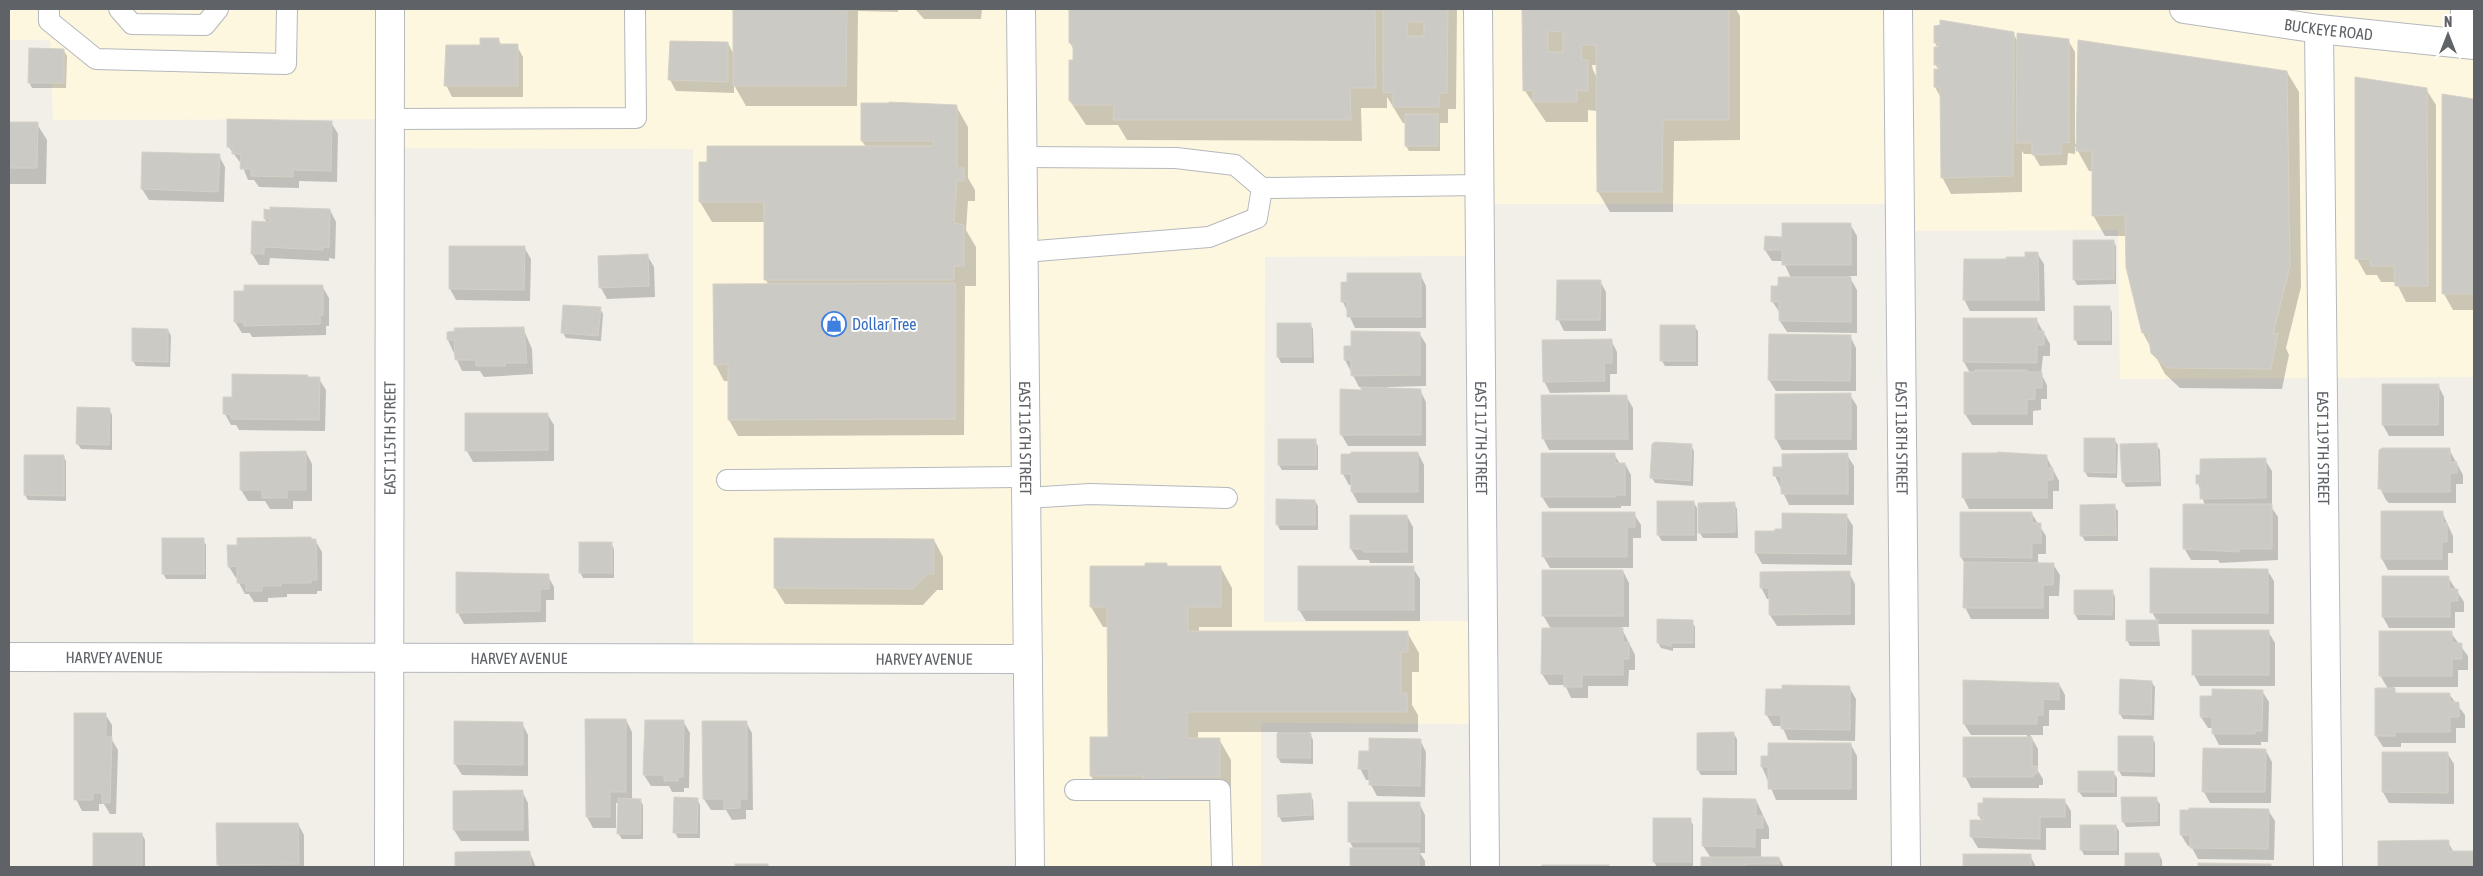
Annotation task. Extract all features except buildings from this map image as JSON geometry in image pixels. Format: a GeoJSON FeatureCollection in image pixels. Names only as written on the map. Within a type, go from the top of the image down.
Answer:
{"type":"FeatureCollection","features":[{"type":"Feature","properties":{"kind":"street","name":"EAST 115TH STREET"},"geometry":{"type":"LineString","coordinates":[[390,9],[390,867]]}},
{"type":"Feature","properties":{"kind":"street","name":"EAST 116TH STREET"},"geometry":{"type":"LineString","coordinates":[[1021,9],[1030,867]]}},
{"type":"Feature","properties":{"kind":"street","name":"EAST 117TH STREET"},"geometry":{"type":"LineString","coordinates":[[1478,9],[1485,867]]}},
{"type":"Feature","properties":{"kind":"street","name":"EAST 118TH STREET"},"geometry":{"type":"LineString","coordinates":[[1898,9],[1906,867]]}},
{"type":"Feature","properties":{"kind":"street"},"geometry":{"type":"LineString","coordinates":[[2465,9],[2470,45]]}},
{"type":"Feature","properties":{"kind":"street","name":"BUCKEYE ROAD"},"geometry":{"type":"LineString","coordinates":[[2200,10],[2319,29],[2470,45]]}},
{"type":"Feature","properties":{"kind":"street","name":"EAST 119TH STREET"},"geometry":{"type":"LineString","coordinates":[[2319,29],[2328,867]]}},
{"type":"Feature","properties":{"kind":"street","name":"HARVEY AVENUE"},"geometry":{"type":"LineString","coordinates":[[9,657],[1028,659]]}},
{"type":"Feature","properties":{"kind":"lane"},"geometry":{"type":"LineString","coordinates":[[49,9],[49,21],[96,59],[286,64],[287,9]]}},
{"type":"Feature","properties":{"kind":"lane"},"geometry":{"type":"LineString","coordinates":[[119,9],[132,24],[206,25],[218,9]]}},
{"type":"Feature","properties":{"kind":"lane"},"geometry":{"type":"LineString","coordinates":[[390,119],[636,118],[635,9]]}},
{"type":"Feature","properties":{"kind":"lane"},"geometry":{"type":"LineString","coordinates":[[1022,157],[1176,158],[1235,165],[1262,188],[1480,185]]}},
{"type":"Feature","properties":{"kind":"lane"},"geometry":{"type":"LineString","coordinates":[[1024,252],[1209,237],[1257,218],[1262,188]]}},
{"type":"Feature","properties":{"kind":"lane"},"geometry":{"type":"LineString","coordinates":[[727,480],[1026,487],[1090,494],[1227,498]]}},
{"type":"Feature","properties":{"kind":"lane"},"geometry":{"type":"LineString","coordinates":[[1075,790],[1220,790],[1222,867]]}},
{"type":"Feature","properties":{"kind":"shaded area"},"geometry":{"type":"Polygon","coordinates":[[[9,9],[2474,9],[2474,377],[2120,379],[2118,230],[1900,231],[1900,204],[1480,204],[1480,256],[1265,257],[1264,622],[1483,621],[1484,724],[1261,723],[1261,867],[1030,867],[1028,659],[693,659],[693,149],[390,148],[389,119],[53,120],[50,40],[9,40],[9,9]]]}},
{"type":"Feature","properties":{"kind":"place","name":"Dollar Tree"},"geometry":{"type":"Point","coordinates":[834,324]}}]}
